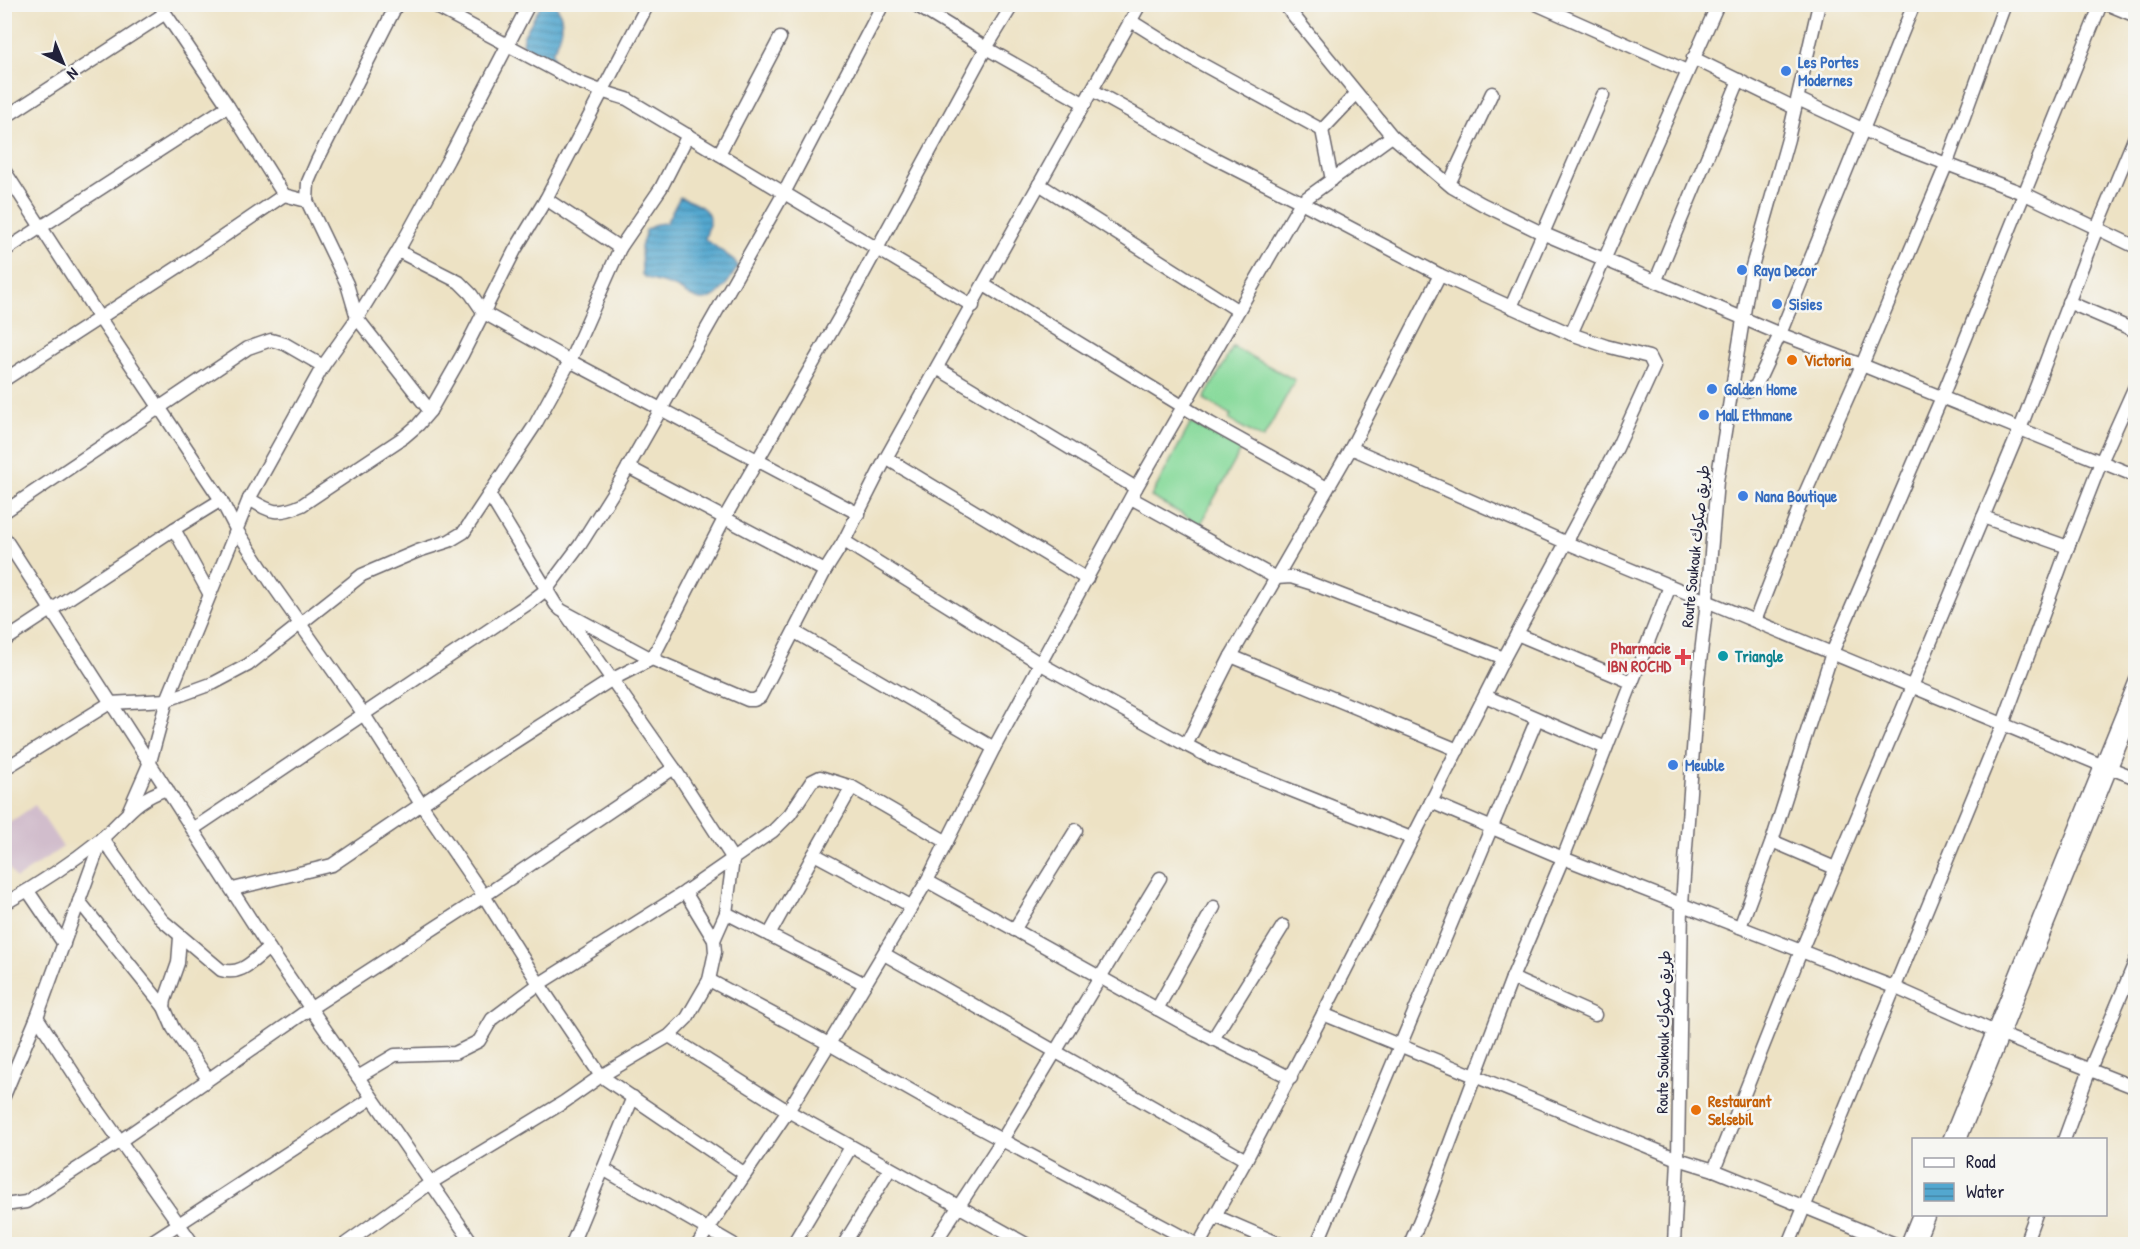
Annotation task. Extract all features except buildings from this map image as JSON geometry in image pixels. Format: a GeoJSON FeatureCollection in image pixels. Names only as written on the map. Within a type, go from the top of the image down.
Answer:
{"type":"FeatureCollection","features":[{"type":"Feature","properties":{"kind":"street"},"geometry":{"type":"LineString","coordinates":[[397,4],[317,161],[308,182],[307,201],[347,284],[357,318],[430,411]]}},
{"type":"Feature","properties":{"kind":"street"},"geometry":{"type":"LineString","coordinates":[[430,4],[573,80],[601,92],[627,99],[973,306]]}},
{"type":"Feature","properties":{"kind":"street"},"geometry":{"type":"LineString","coordinates":[[129,810],[150,762],[167,700],[249,499],[323,366],[357,318],[398,251],[448,160],[528,4]]}},
{"type":"Feature","properties":{"kind":"street"},"geometry":{"type":"LineString","coordinates":[[249,499],[276,512],[284,512],[302,505],[404,437],[430,411],[462,355],[515,250],[546,199],[648,4]]}},
{"type":"Feature","properties":{"kind":"street"},"geometry":{"type":"LineString","coordinates":[[193,829],[547,589],[580,545],[628,468],[784,193],[883,4]]}},
{"type":"Feature","properties":{"kind":"street"},"geometry":{"type":"LineString","coordinates":[[915,4],[986,48],[1085,104]]}},
{"type":"Feature","properties":{"kind":"street"},"geometry":{"type":"LineString","coordinates":[[233,889],[332,866],[421,804],[611,680],[652,659],[725,517],[878,249],[986,48],[1013,4]]}},
{"type":"Feature","properties":{"kind":"street"},"geometry":{"type":"LineString","coordinates":[[490,496],[556,605],[565,613],[652,659],[748,700],[760,697],[825,571],[859,514],[886,458],[1140,4]]}},
{"type":"Feature","properties":{"kind":"street"},"geometry":{"type":"LineString","coordinates":[[1284,4],[1392,136],[1449,184],[1482,204],[1780,334],[2136,476]]}},
{"type":"Feature","properties":{"kind":"street"},"geometry":{"type":"LineString","coordinates":[[1297,4],[1301,26]]}},
{"type":"Feature","properties":{"kind":"street"},"geometry":{"type":"LineString","coordinates":[[1536,4],[1687,71]]}},
{"type":"Feature","properties":{"kind":"street"},"geometry":{"type":"LineString","coordinates":[[1571,334],[1718,4]]}},
{"type":"Feature","properties":{"kind":"street","name":"Route Soukouk طريق صكوك"},"geometry":{"type":"LineString","coordinates":[[1674,1245],[1678,1159],[1682,904],[1696,702],[1717,481],[1751,270],[1796,104],[1819,4]]}},
{"type":"Feature","properties":{"kind":"street"},"geometry":{"type":"LineString","coordinates":[[1731,388],[1746,392],[1756,386],[1780,334],[1914,4]]}},
{"type":"Feature","properties":{"kind":"street"},"geometry":{"type":"LineString","coordinates":[[1755,621],[1803,498],[1947,163],[2006,4]]}},
{"type":"Feature","properties":{"kind":"street"},"geometry":{"type":"LineString","coordinates":[[1740,927],[1772,842],[1832,653],[1942,397],[2102,4]]}},
{"type":"Feature","properties":{"kind":"street"},"geometry":{"type":"LineString","coordinates":[[2107,4],[2136,16]]}},
{"type":"Feature","properties":{"kind":"street"},"geometry":{"type":"LineString","coordinates":[[4,118],[162,9],[228,106],[284,195],[307,201]]}},
{"type":"Feature","properties":{"kind":"street"},"geometry":{"type":"LineString","coordinates":[[1131,21],[1187,56],[1322,130],[1332,180]]}},
{"type":"Feature","properties":{"kind":"street"},"geometry":{"type":"LineString","coordinates":[[719,154],[780,38]]}},
{"type":"Feature","properties":{"kind":"street"},"geometry":{"type":"LineString","coordinates":[[1693,58],[1796,104],[2025,194],[2136,247]]}},
{"type":"Feature","properties":{"kind":"street"},"geometry":{"type":"LineString","coordinates":[[1656,280],[1739,80]]}},
{"type":"Feature","properties":{"kind":"street"},"geometry":{"type":"LineString","coordinates":[[709,980],[1197,1245],[1291,1078],[1504,658],[1617,448],[1654,367],[1649,357],[1571,334],[1440,274],[1214,158],[1092,90]]}},
{"type":"Feature","properties":{"kind":"street"},"geometry":{"type":"LineString","coordinates":[[1449,184],[1492,93]]}},
{"type":"Feature","properties":{"kind":"street"},"geometry":{"type":"LineString","coordinates":[[1322,130],[1356,94]]}},
{"type":"Feature","properties":{"kind":"street"},"geometry":{"type":"LineString","coordinates":[[1511,307],[1603,95]]}},
{"type":"Feature","properties":{"kind":"street"},"geometry":{"type":"LineString","coordinates":[[4,251],[228,106]]}},
{"type":"Feature","properties":{"kind":"street"},"geometry":{"type":"LineString","coordinates":[[1714,1170],[1835,868],[2020,429],[2097,228],[2136,134]]}},
{"type":"Feature","properties":{"kind":"street"},"geometry":{"type":"LineString","coordinates":[[4,769],[110,703],[167,700],[214,683],[248,666],[362,575],[418,551],[449,541],[464,532],[535,425],[570,361],[620,248],[661,188],[688,135]]}},
{"type":"Feature","properties":{"kind":"street"},"geometry":{"type":"LineString","coordinates":[[698,1245],[788,1111],[927,881],[994,748],[1134,493],[1301,202],[1392,136]]}},
{"type":"Feature","properties":{"kind":"street"},"geometry":{"type":"LineString","coordinates":[[4,170],[221,500],[236,529],[363,713],[601,1076],[745,1174]]}},
{"type":"Feature","properties":{"kind":"street"},"geometry":{"type":"LineString","coordinates":[[1039,184],[1237,310]]}},
{"type":"Feature","properties":{"kind":"street"},"geometry":{"type":"LineString","coordinates":[[4,380],[189,260],[284,195]]}},
{"type":"Feature","properties":{"kind":"street"},"geometry":{"type":"LineString","coordinates":[[546,199],[620,248]]}},
{"type":"Feature","properties":{"kind":"street"},"geometry":{"type":"LineString","coordinates":[[398,251],[459,282],[471,294],[484,313],[859,514]]}},
{"type":"Feature","properties":{"kind":"street"},"geometry":{"type":"LineString","coordinates":[[1186,745],[1231,656],[1351,448],[1440,274]]}},
{"type":"Feature","properties":{"kind":"street"},"geometry":{"type":"LineString","coordinates":[[984,285],[1247,445],[1327,488]]}},
{"type":"Feature","properties":{"kind":"street"},"geometry":{"type":"LineString","coordinates":[[2068,302],[2136,331]]}},
{"type":"Feature","properties":{"kind":"street"},"geometry":{"type":"LineString","coordinates":[[4,512],[158,407],[248,348],[261,342],[271,340],[285,344],[323,366]]}},
{"type":"Feature","properties":{"kind":"street"},"geometry":{"type":"LineString","coordinates":[[937,368],[1134,493],[1276,578],[1299,579],[1504,658]]}},
{"type":"Feature","properties":{"kind":"street"},"geometry":{"type":"LineString","coordinates":[[1789,1245],[2004,724],[2101,462],[2136,384]]}},
{"type":"Feature","properties":{"kind":"street"},"geometry":{"type":"LineString","coordinates":[[1351,448],[1707,602],[2136,778]]}},
{"type":"Feature","properties":{"kind":"street"},"geometry":{"type":"LineString","coordinates":[[886,458],[1087,579]]}},
{"type":"Feature","properties":{"kind":"street"},"geometry":{"type":"LineString","coordinates":[[628,468],[825,571]]}},
{"type":"Feature","properties":{"kind":"street"},"geometry":{"type":"LineString","coordinates":[[4,641],[221,500]]}},
{"type":"Feature","properties":{"kind":"street"},"geometry":{"type":"LineString","coordinates":[[1983,517],[2068,547]]}},
{"type":"Feature","properties":{"kind":"street"},"geometry":{"type":"LineString","coordinates":[[174,529],[209,593]]}},
{"type":"Feature","properties":{"kind":"street"},"geometry":{"type":"LineString","coordinates":[[4,537],[269,948],[432,1182],[473,1245]]}},
{"type":"Feature","properties":{"kind":"street"},"geometry":{"type":"LineString","coordinates":[[844,541],[1041,664],[1186,745],[1215,760],[1411,838]]}},
{"type":"Feature","properties":{"kind":"street"},"geometry":{"type":"LineString","coordinates":[[1410,1245],[1512,978],[1563,858],[1670,586]]}},
{"type":"Feature","properties":{"kind":"street"},"geometry":{"type":"LineString","coordinates":[[565,613],[674,768],[733,859],[726,913],[714,940]]}},
{"type":"Feature","properties":{"kind":"street"},"geometry":{"type":"LineString","coordinates":[[795,632],[994,748]]}},
{"type":"Feature","properties":{"kind":"street"},"geometry":{"type":"LineString","coordinates":[[1517,634],[1631,682]]}},
{"type":"Feature","properties":{"kind":"street"},"geometry":{"type":"LineString","coordinates":[[1231,656],[1458,750]]}},
{"type":"Feature","properties":{"kind":"street"},"geometry":{"type":"LineString","coordinates":[[1961,1138],[1998,1033],[2105,767],[2136,680]]}},
{"type":"Feature","properties":{"kind":"street"},"geometry":{"type":"LineString","coordinates":[[1485,696],[1606,748]]}},
{"type":"Feature","properties":{"kind":"street"},"geometry":{"type":"LineString","coordinates":[[2105,767],[2136,706]]}},
{"type":"Feature","properties":{"kind":"street"},"geometry":{"type":"LineString","coordinates":[[1317,1245],[1537,719]]}},
{"type":"Feature","properties":{"kind":"street"},"geometry":{"type":"LineString","coordinates":[[4,1205],[26,1202],[120,1141],[311,1008],[484,896],[674,768]]}},
{"type":"Feature","properties":{"kind":"street"},"geometry":{"type":"LineString","coordinates":[[358,1077],[395,1055],[455,1053],[479,1041],[492,1019],[539,984],[685,892],[782,823],[812,782],[820,777],[852,787],[946,842]]}},
{"type":"Feature","properties":{"kind":"street"},"geometry":{"type":"LineString","coordinates":[[769,935],[852,787]]}},
{"type":"Feature","properties":{"kind":"street"},"geometry":{"type":"LineString","coordinates":[[4,904],[28,891],[102,838],[129,810],[146,797],[167,789]]}},
{"type":"Feature","properties":{"kind":"street"},"geometry":{"type":"LineString","coordinates":[[1431,802],[1563,858],[1896,988],[1998,1033],[2136,1088]]}},
{"type":"Feature","properties":{"kind":"street"},"geometry":{"type":"LineString","coordinates":[[1014,930],[1076,830]]}},
{"type":"Feature","properties":{"kind":"street"},"geometry":{"type":"LineString","coordinates":[[4,1096],[37,1017],[102,838]]}},
{"type":"Feature","properties":{"kind":"street"},"geometry":{"type":"LineString","coordinates":[[102,838],[162,920],[221,970],[231,973],[243,969],[269,948]]}},
{"type":"Feature","properties":{"kind":"street"},"geometry":{"type":"LineString","coordinates":[[1772,842],[1835,868]]}},
{"type":"Feature","properties":{"kind":"street"},"geometry":{"type":"LineString","coordinates":[[814,854],[911,906]]}},
{"type":"Feature","properties":{"kind":"street"},"geometry":{"type":"LineString","coordinates":[[934,1245],[1002,1140],[1160,878]]}},
{"type":"Feature","properties":{"kind":"street"},"geometry":{"type":"LineString","coordinates":[[927,881],[1157,1009],[1291,1078]]}},
{"type":"Feature","properties":{"kind":"street"},"geometry":{"type":"LineString","coordinates":[[28,891],[64,944]]}},
{"type":"Feature","properties":{"kind":"street"},"geometry":{"type":"LineString","coordinates":[[345,1245],[432,1182],[669,1036],[687,1018],[709,980],[716,952],[714,940],[685,892]]}},
{"type":"Feature","properties":{"kind":"street"},"geometry":{"type":"LineString","coordinates":[[80,901],[164,1007],[172,1028],[208,1079]]}},
{"type":"Feature","properties":{"kind":"street"},"geometry":{"type":"LineString","coordinates":[[1157,1009],[1214,907]]}},
{"type":"Feature","properties":{"kind":"street"},"geometry":{"type":"LineString","coordinates":[[726,913],[865,984]]}},
{"type":"Feature","properties":{"kind":"street"},"geometry":{"type":"LineString","coordinates":[[1213,1039],[1282,926]]}},
{"type":"Feature","properties":{"kind":"street"},"geometry":{"type":"LineString","coordinates":[[164,1007],[178,963],[180,937]]}},
{"type":"Feature","properties":{"kind":"street"},"geometry":{"type":"LineString","coordinates":[[884,954],[1246,1160]]}},
{"type":"Feature","properties":{"kind":"street"},"geometry":{"type":"LineString","coordinates":[[2065,1138],[2090,1069],[2136,960]]}},
{"type":"Feature","properties":{"kind":"street"},"geometry":{"type":"LineString","coordinates":[[1512,978],[1595,1015]]}},
{"type":"Feature","properties":{"kind":"street"},"geometry":{"type":"LineString","coordinates":[[1323,1014],[1895,1245]]}},
{"type":"Feature","properties":{"kind":"street"},"geometry":{"type":"LineString","coordinates":[[37,1017],[89,1097],[193,1245]]}},
{"type":"Feature","properties":{"kind":"street"},"geometry":{"type":"LineString","coordinates":[[1950,1138],[1998,1033]]}},
{"type":"Feature","properties":{"kind":"street"},"geometry":{"type":"LineString","coordinates":[[669,1036],[788,1111],[1025,1244]]}},
{"type":"Feature","properties":{"kind":"street"},"geometry":{"type":"LineString","coordinates":[[148,1245],[372,1098]]}},
{"type":"Feature","properties":{"kind":"street"},"geometry":{"type":"LineString","coordinates":[[572,1245],[633,1098]]}},
{"type":"Feature","properties":{"kind":"street"},"geometry":{"type":"LineString","coordinates":[[793,1245],[851,1147]]}},
{"type":"Feature","properties":{"kind":"street"},"geometry":{"type":"LineString","coordinates":[[603,1169],[733,1245]]}},
{"type":"Feature","properties":{"kind":"street"},"geometry":{"type":"LineString","coordinates":[[844,1245],[890,1169]]}},
{"type":"Feature","properties":{"kind":"street"},"geometry":{"type":"LineString","coordinates":[[1215,1216],[1280,1245]]}},
{"type":"Feature","properties":{"kind":"street"},"geometry":{"type":"LineString","coordinates":[[1907,1245],[1919,1216]]}},
{"type":"Feature","properties":{"kind":"street"},"geometry":{"type":"LineString","coordinates":[[1917,1245],[1929,1216]]}},
{"type":"Feature","properties":{"kind":"street"},"geometry":{"type":"LineString","coordinates":[[2025,1245],[2036,1216]]}},
{"type":"Feature","properties":{"kind":"shaded area"},"geometry":{"type":"Polygon","coordinates":[[[35,805],[63,847],[16,879],[5,862],[5,826],[35,805]]]}},
{"type":"Feature","properties":{"kind":"green space"},"geometry":{"type":"Polygon","coordinates":[[[1233,347],[1295,380],[1263,439],[1229,420],[1231,415],[1204,399],[1233,347]]]}},
{"type":"Feature","properties":{"kind":"green space"},"geometry":{"type":"Polygon","coordinates":[[[1191,423],[1241,450],[1200,524],[1151,497],[1191,423]]]}},
{"type":"Feature","properties":{"kind":"water"},"geometry":{"type":"Polygon","coordinates":[[[555,4],[561,16],[561,34],[552,52],[553,63],[522,44],[523,37],[541,5],[555,4]]]}},
{"type":"Feature","properties":{"kind":"water"},"geometry":{"type":"Polygon","coordinates":[[[680,197],[705,210],[708,214],[709,225],[705,239],[734,260],[738,266],[722,290],[710,299],[697,299],[675,287],[653,281],[642,275],[641,247],[646,230],[656,224],[666,223],[680,197]]]}},
{"type":"Feature","properties":{"kind":"place","name":"Les Portes Modernes"},"geometry":{"type":"Point","coordinates":[1786,71]}},
{"type":"Feature","properties":{"kind":"place","name":"Raya Decor"},"geometry":{"type":"Point","coordinates":[1742,270]}},
{"type":"Feature","properties":{"kind":"place","name":"Sisies"},"geometry":{"type":"Point","coordinates":[1777,304]}},
{"type":"Feature","properties":{"kind":"place","name":"Victoria"},"geometry":{"type":"Point","coordinates":[1792,360]}},
{"type":"Feature","properties":{"kind":"place","name":"Golden Home"},"geometry":{"type":"Point","coordinates":[1712,389]}},
{"type":"Feature","properties":{"kind":"place","name":"Mall Ethmane"},"geometry":{"type":"Point","coordinates":[1704,415]}},
{"type":"Feature","properties":{"kind":"place","name":"Nana Boutique"},"geometry":{"type":"Point","coordinates":[1743,496]}},
{"type":"Feature","properties":{"kind":"place","name":"Triangle"},"geometry":{"type":"Point","coordinates":[1723,656]}},
{"type":"Feature","properties":{"kind":"place","name":"Pharmacie IBN ROCHD"},"geometry":{"type":"Point","coordinates":[1683,657]}},
{"type":"Feature","properties":{"kind":"place","name":"Meuble"},"geometry":{"type":"Point","coordinates":[1673,765]}},
{"type":"Feature","properties":{"kind":"place","name":"Restaurant Selsebil"},"geometry":{"type":"Point","coordinates":[1696,1110]}}]}
